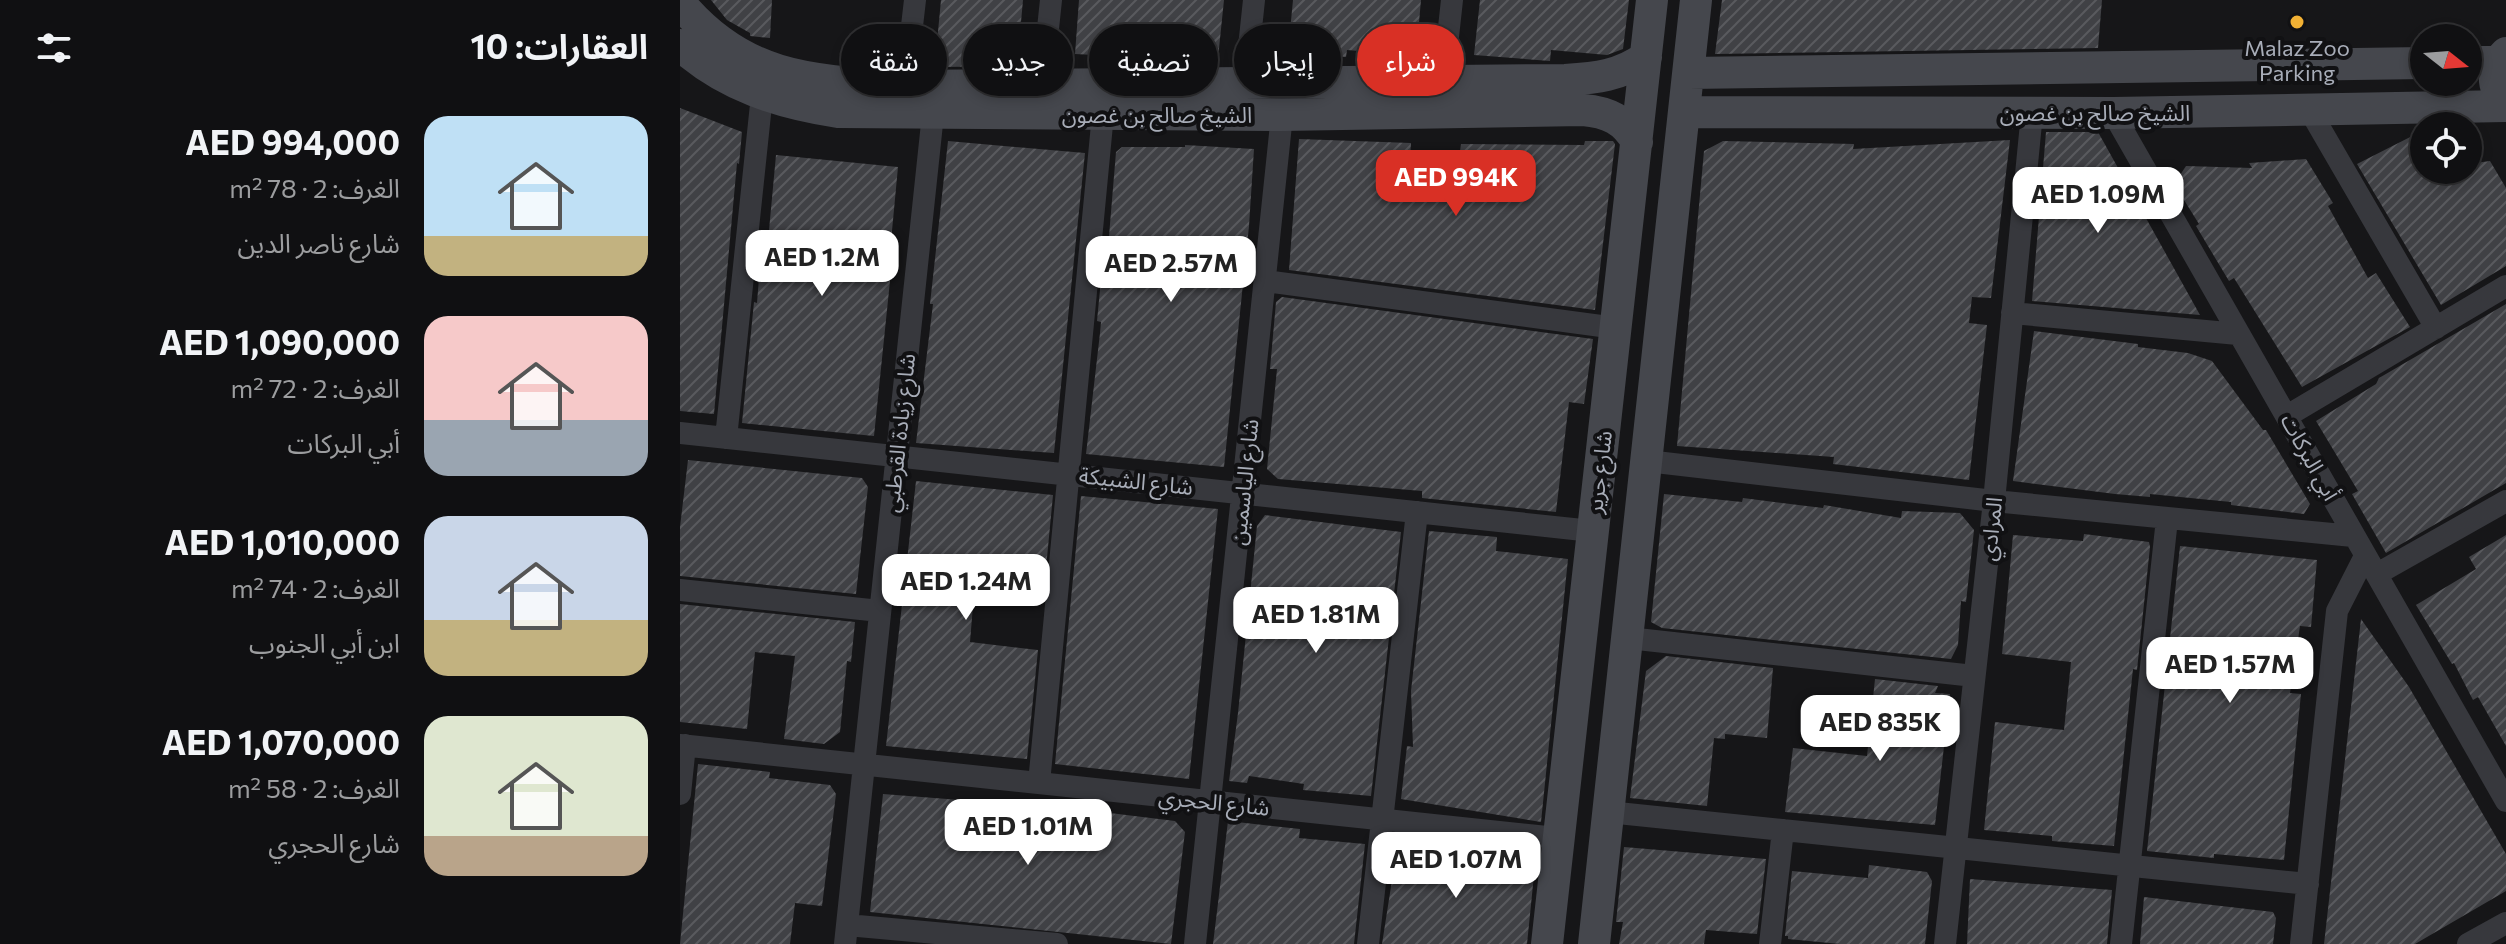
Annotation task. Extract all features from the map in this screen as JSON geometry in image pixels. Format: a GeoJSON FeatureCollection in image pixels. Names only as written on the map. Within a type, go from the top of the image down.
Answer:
{"type":"FeatureCollection","features":[{"type":"Feature","properties":{"kind":"street"},"geometry":{"type":"LineString","coordinates":[[912,24],[915,0]]}},
{"type":"Feature","properties":{"kind":"street"},"geometry":{"type":"LineString","coordinates":[[1048,24],[1051,0]]}},
{"type":"Feature","properties":{"kind":"street"},"geometry":{"type":"LineString","coordinates":[[1251,24],[1254,0]]}},
{"type":"Feature","properties":{"kind":"street"},"geometry":{"type":"LineString","coordinates":[[1449,24],[1452,0]]}},
{"type":"Feature","properties":{"kind":"street","name":"شارع جرير"},"geometry":{"type":"LineString","coordinates":[[1547,944],[1652,0]]}},
{"type":"Feature","properties":{"kind":"street"},"geometry":{"type":"LineString","coordinates":[[1689,73],[1696,0]]}},
{"type":"Feature","properties":{"kind":"street","name":"الشيخ صالح بن غصون"},"geometry":{"type":"LineString","coordinates":[[680,3],[709,33],[732,50],[784,73],[811,80],[841,82]]}},
{"type":"Feature","properties":{"kind":"street","name":"الشيخ صالح بن غصون"},"geometry":{"type":"LineString","coordinates":[[680,45],[733,82],[787,103],[838,112],[933,114],[1282,115],[1542,96],[1583,79],[1621,72],[1646,57]]}},
{"type":"Feature","properties":{"kind":"street"},"geometry":{"type":"LineString","coordinates":[[2491,59],[2497,91],[2506,104]]}},
{"type":"Feature","properties":{"kind":"street","name":"الشيخ صالح بن غصون"},"geometry":{"type":"LineString","coordinates":[[1689,73],[2410,63]]}},
{"type":"Feature","properties":{"kind":"street"},"geometry":{"type":"LineString","coordinates":[[1992,69],[1999,70],[2008,78],[2010,89],[2007,103],[1992,113]]}},
{"type":"Feature","properties":{"kind":"street"},"geometry":{"type":"LineString","coordinates":[[2032,69],[2022,77],[2020,97],[2037,113]]}},
{"type":"Feature","properties":{"kind":"street","name":"شارع جرير"},"geometry":{"type":"LineString","coordinates":[[1594,944],[1689,73]]}},
{"type":"Feature","properties":{"kind":"street"},"geometry":{"type":"LineString","coordinates":[[1583,79],[1570,88],[1568,96],[1583,110]]}},
{"type":"Feature","properties":{"kind":"street","name":"الشيخ صالح بن غصون"},"geometry":{"type":"LineString","coordinates":[[1073,85],[1234,85]]}},
{"type":"Feature","properties":{"kind":"street","name":"الشيخ صالح بن غصون"},"geometry":{"type":"LineString","coordinates":[[1464,85],[1542,96],[1583,110],[1614,116],[1632,132],[1637,142]]}},
{"type":"Feature","properties":{"kind":"street"},"geometry":{"type":"LineString","coordinates":[[726,438],[762,95]]}},
{"type":"Feature","properties":{"kind":"street","name":"الشيخ صالح بن غصون"},"geometry":{"type":"LineString","coordinates":[[1685,112],[2113,113],[2310,111],[2506,104]]}},
{"type":"Feature","properties":{"kind":"street"},"geometry":{"type":"LineString","coordinates":[[2310,111],[2436,328]]}},
{"type":"Feature","properties":{"kind":"street","name":"المرادي"},"geometry":{"type":"LineString","coordinates":[[1945,944],[2012,313],[2037,113]]}},
{"type":"Feature","properties":{"kind":"street","name":"أبي البركات"},"geometry":{"type":"LineString","coordinates":[[2113,113],[2506,801]]}},
{"type":"Feature","properties":{"kind":"street","name":"شارع زيادة القرطبي"},"geometry":{"type":"LineString","coordinates":[[846,934],[933,114]]}},
{"type":"Feature","properties":{"kind":"street"},"geometry":{"type":"LineString","coordinates":[[1039,783],[1103,114]]}},
{"type":"Feature","properties":{"kind":"street","name":"شارع الياسمين"},"geometry":{"type":"LineString","coordinates":[[1195,944],[1282,115]]}},
{"type":"Feature","properties":{"kind":"street"},"geometry":{"type":"LineString","coordinates":[[1265,281],[1616,328]]}},
{"type":"Feature","properties":{"kind":"street"},"geometry":{"type":"LineString","coordinates":[[2287,416],[2506,286]]}},
{"type":"Feature","properties":{"kind":"street"},"geometry":{"type":"LineString","coordinates":[[2012,313],[2238,334]]}},
{"type":"Feature","properties":{"kind":"street","name":"شارع الشبيكة"},"geometry":{"type":"LineString","coordinates":[[680,433],[1592,531]]}},
{"type":"Feature","properties":{"kind":"street"},"geometry":{"type":"LineString","coordinates":[[1647,461],[1994,501],[2353,536]]}},
{"type":"Feature","properties":{"kind":"street"},"geometry":{"type":"LineString","coordinates":[[2301,944],[2337,611],[2371,565],[2506,501]]}},
{"type":"Feature","properties":{"kind":"street"},"geometry":{"type":"LineString","coordinates":[[1368,944],[1417,512]]}},
{"type":"Feature","properties":{"kind":"street"},"geometry":{"type":"LineString","coordinates":[[2121,944],[2167,519]]}},
{"type":"Feature","properties":{"kind":"street"},"geometry":{"type":"LineString","coordinates":[[680,590],[880,611]]}},
{"type":"Feature","properties":{"kind":"street"},"geometry":{"type":"LineString","coordinates":[[1628,638],[1974,676]]}},
{"type":"Feature","properties":{"kind":"street"},"geometry":{"type":"LineString","coordinates":[[680,794],[683,745]]}},
{"type":"Feature","properties":{"kind":"street","name":"شارع الحجري"},"geometry":{"type":"LineString","coordinates":[[683,745],[1557,838]]}},
{"type":"Feature","properties":{"kind":"street"},"geometry":{"type":"LineString","coordinates":[[1608,812],[2308,884]]}},
{"type":"Feature","properties":{"kind":"street"},"geometry":{"type":"LineString","coordinates":[[1770,944],[1783,830]]}},
{"type":"Feature","properties":{"kind":"street"},"geometry":{"type":"LineString","coordinates":[[2468,944],[2506,923]]}},
{"type":"Feature","properties":{"kind":"street"},"geometry":{"type":"LineString","coordinates":[[846,934],[1057,944]]}},
{"type":"Feature","properties":{"kind":"building"},"geometry":{"type":"Polygon","coordinates":[[[711,0],[772,0],[770,38],[750,36],[750,33],[727,20],[711,0]]]}},
{"type":"Feature","properties":{"kind":"building"},"geometry":{"type":"Polygon","coordinates":[[[941,0],[1023,0],[1021,24],[963,24],[963,67],[947,67],[947,24],[939,24],[941,0]]]}},
{"type":"Feature","properties":{"kind":"building"},"geometry":{"type":"Polygon","coordinates":[[[1079,0],[1224,0],[1218,58],[1218,24],[1089,24],[1089,55],[1075,54],[1079,0]]]}},
{"type":"Feature","properties":{"kind":"building"},"geometry":{"type":"Polygon","coordinates":[[[1293,0],[1421,0],[1419,24],[1357,24],[1357,51],[1347,50],[1346,57],[1341,57],[1341,24],[1291,24],[1293,0]]]}},
{"type":"Feature","properties":{"kind":"building"},"geometry":{"type":"Polygon","coordinates":[[[1480,0],[1629,0],[1623,49],[1607,55],[1551,50],[1550,61],[1474,55],[1480,0]]]}},
{"type":"Feature","properties":{"kind":"building"},"geometry":{"type":"Polygon","coordinates":[[[1722,0],[2102,0],[2098,48],[1715,54],[1722,0]]]}},
{"type":"Feature","properties":{"kind":"building"},"geometry":{"type":"Polygon","coordinates":[[[680,108],[742,132],[714,414],[680,411],[680,108]]]}},
{"type":"Feature","properties":{"kind":"building"},"geometry":{"type":"Polygon","coordinates":[[[2046,132],[2098,132],[2200,315],[2032,301],[2046,132]]]}},
{"type":"Feature","properties":{"kind":"building"},"geometry":{"type":"Polygon","coordinates":[[[2410,137],[2410,184],[2482,184],[2482,162],[2490,161],[2506,188],[2506,266],[2441,305],[2357,164],[2410,137]]]}},
{"type":"Feature","properties":{"kind":"building"},"geometry":{"type":"Polygon","coordinates":[[[1299,139],[1411,143],[1410,160],[1459,158],[1461,144],[1584,145],[1585,141],[1613,141],[1595,310],[1289,270],[1299,139]]]}},
{"type":"Feature","properties":{"kind":"building"},"geometry":{"type":"Polygon","coordinates":[[[2010,140],[1991,298],[1972,297],[1969,323],[1987,325],[1969,480],[1833,464],[1834,457],[1677,446],[1704,151],[1723,141],[1854,144],[1853,149],[2010,140]]]}},
{"type":"Feature","properties":{"kind":"building"},"geometry":{"type":"Polygon","coordinates":[[[948,141],[1085,153],[1054,453],[916,443],[948,141]]]}},
{"type":"Feature","properties":{"kind":"building"},"geometry":{"type":"Polygon","coordinates":[[[1185,145],[1254,149],[1224,467],[1086,454],[1101,322],[1097,321],[1104,248],[1108,248],[1116,152],[1122,147],[1185,145]]]}},
{"type":"Feature","properties":{"kind":"building"},"geometry":{"type":"Polygon","coordinates":[[[776,155],[898,167],[890,252],[893,252],[874,436],[742,423],[754,302],[757,303],[762,240],[768,241],[776,155]]]}},
{"type":"Feature","properties":{"kind":"building"},"geometry":{"type":"Polygon","coordinates":[[[2306,159],[2333,203],[2328,206],[2368,278],[2376,273],[2410,327],[2302,387],[2234,278],[2229,281],[2174,184],[2186,166],[2252,168],[2249,163],[2306,159]]]}},
{"type":"Feature","properties":{"kind":"building"},"geometry":{"type":"Polygon","coordinates":[[[1282,297],[1593,339],[1584,404],[1569,402],[1556,512],[1422,498],[1422,491],[1278,479],[1267,469],[1277,369],[1270,369],[1276,302],[1282,297]]]}},
{"type":"Feature","properties":{"kind":"building"},"geometry":{"type":"Polygon","coordinates":[[[2506,304],[2506,483],[2386,553],[2352,494],[2358,491],[2316,421],[2376,384],[2379,378],[2506,304]]]}},
{"type":"Feature","properties":{"kind":"building"},"geometry":{"type":"Polygon","coordinates":[[[2034,331],[2138,344],[2138,347],[2188,353],[2212,361],[2266,430],[2310,504],[2304,514],[2231,505],[2231,502],[2150,494],[2150,497],[2115,494],[2013,481],[2034,331]]]}},
{"type":"Feature","properties":{"kind":"building"},"geometry":{"type":"Polygon","coordinates":[[[688,460],[862,478],[868,487],[856,594],[680,576],[680,527],[688,460]]]}},
{"type":"Feature","properties":{"kind":"building"},"geometry":{"type":"Polygon","coordinates":[[[916,481],[1053,495],[1044,589],[975,582],[970,642],[1038,650],[1027,759],[886,746],[916,481]]]}},
{"type":"Feature","properties":{"kind":"building"},"geometry":{"type":"Polygon","coordinates":[[[1664,494],[1742,502],[1743,498],[1823,508],[1824,505],[1901,518],[1902,511],[1960,513],[1974,530],[1966,602],[1961,601],[1958,645],[1951,659],[1662,628],[1651,622],[1664,494]]]}},
{"type":"Feature","properties":{"kind":"building"},"geometry":{"type":"Polygon","coordinates":[[[1081,496],[1218,509],[1189,779],[1055,764],[1081,496]]]}},
{"type":"Feature","properties":{"kind":"building"},"geometry":{"type":"Polygon","coordinates":[[[1265,515],[1401,532],[1371,796],[1303,790],[1304,784],[1249,776],[1247,783],[1229,781],[1257,526],[1265,515]]]}},
{"type":"Feature","properties":{"kind":"building"},"geometry":{"type":"Polygon","coordinates":[[[1429,531],[1497,537],[1496,551],[1568,559],[1541,822],[1401,799],[1407,746],[1413,747],[1411,691],[1429,531]]]}},
{"type":"Feature","properties":{"kind":"building"},"geometry":{"type":"Polygon","coordinates":[[[2084,534],[2149,542],[2150,547],[2114,846],[2052,841],[2052,836],[1984,830],[1995,722],[2064,730],[2071,662],[2002,654],[2013,535],[2083,541],[2084,534]]]}},
{"type":"Feature","properties":{"kind":"building"},"geometry":{"type":"Polygon","coordinates":[[[2506,535],[2506,746],[2478,697],[2473,700],[2454,663],[2416,605],[2476,569],[2469,557],[2506,535]]]}},
{"type":"Feature","properties":{"kind":"building"},"geometry":{"type":"Polygon","coordinates":[[[2180,546],[2317,560],[2311,627],[2300,626],[2290,693],[2301,694],[2284,860],[2214,854],[2214,858],[2147,851],[2180,546]]]}},
{"type":"Feature","properties":{"kind":"building"},"geometry":{"type":"Polygon","coordinates":[[[680,604],[855,622],[851,662],[847,661],[840,732],[824,744],[784,739],[795,656],[755,652],[747,729],[680,722],[680,604]]]}},
{"type":"Feature","properties":{"kind":"building"},"geometry":{"type":"Polygon","coordinates":[[[2361,619],[2409,687],[2506,854],[2506,891],[2415,944],[2324,944],[2361,619]]]}},
{"type":"Feature","properties":{"kind":"building"},"geometry":{"type":"Polygon","coordinates":[[[1666,656],[1773,668],[1767,738],[1725,734],[1725,739],[1714,738],[1707,806],[1630,798],[1646,671],[1666,656]]]}},
{"type":"Feature","properties":{"kind":"building"},"geometry":{"type":"Polygon","coordinates":[[[1875,679],[1938,686],[1935,693],[1950,694],[1935,825],[1785,812],[1793,748],[1867,756],[1875,679]]]}},
{"type":"Feature","properties":{"kind":"building"},"geometry":{"type":"Polygon","coordinates":[[[698,764],[770,772],[769,778],[830,785],[836,794],[822,906],[795,903],[790,944],[680,944],[698,764]]]}},
{"type":"Feature","properties":{"kind":"building"},"geometry":{"type":"Polygon","coordinates":[[[883,794],[1037,804],[1175,821],[1185,832],[1171,944],[870,912],[883,794]]]}},
{"type":"Feature","properties":{"kind":"building"},"geometry":{"type":"Polygon","coordinates":[[[1228,821],[1300,829],[1299,838],[1365,844],[1354,944],[1213,944],[1228,821]]]}},
{"type":"Feature","properties":{"kind":"building"},"geometry":{"type":"Polygon","coordinates":[[[1398,842],[1466,852],[1465,859],[1528,867],[1534,875],[1527,944],[1382,944],[1398,842]]]}},
{"type":"Feature","properties":{"kind":"building"},"geometry":{"type":"Polygon","coordinates":[[[1624,847],[1766,859],[1757,934],[1706,930],[1704,944],[1619,944],[1623,922],[1616,922],[1624,847]]]}},
{"type":"Feature","properties":{"kind":"building"},"geometry":{"type":"Polygon","coordinates":[[[1869,865],[1927,872],[1932,881],[1925,944],[1840,944],[1788,939],[1785,936],[1792,871],[1868,878],[1869,865]]]}},
{"type":"Feature","properties":{"kind":"building"},"geometry":{"type":"Polygon","coordinates":[[[1970,879],[2112,890],[2107,944],[1967,944],[1970,879]]]}},
{"type":"Feature","properties":{"kind":"building"},"geometry":{"type":"Polygon","coordinates":[[[2144,897],[2273,912],[2276,918],[2273,944],[2140,944],[2144,897]]]}},
{"type":"Feature","properties":{"kind":"place","name":"Malaz Zoo Parking"},"geometry":{"type":"Point","coordinates":[2297,22]}}]}
